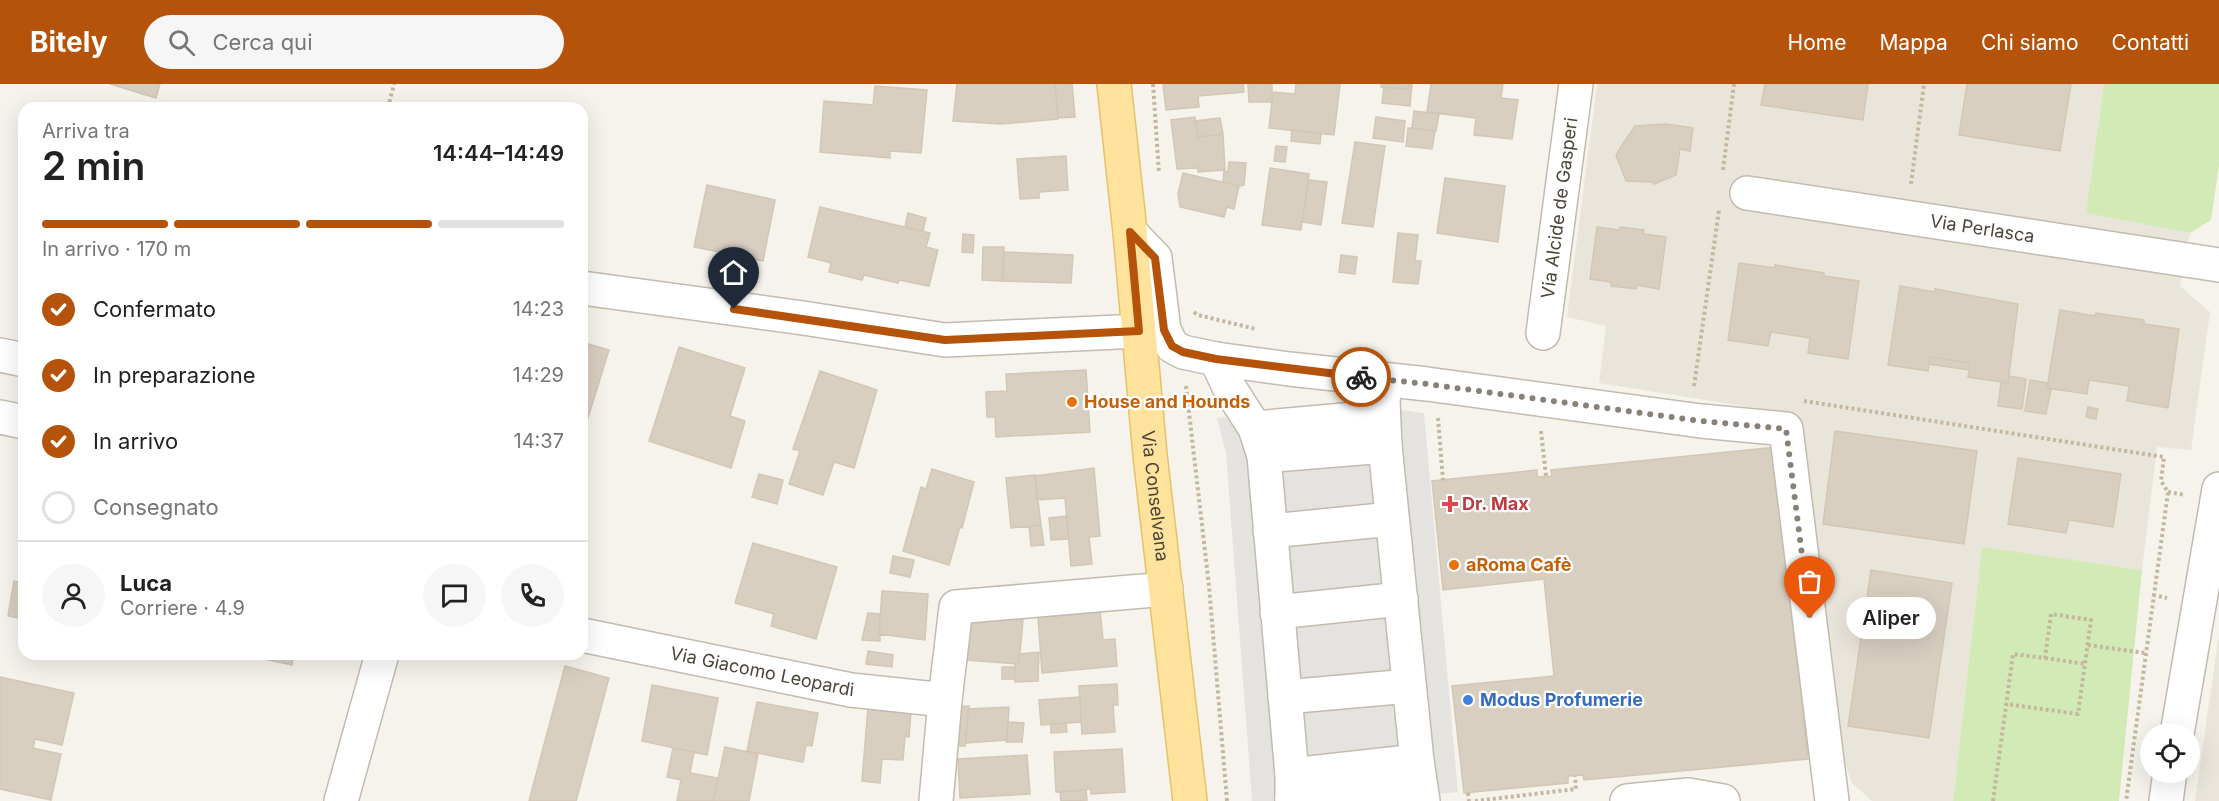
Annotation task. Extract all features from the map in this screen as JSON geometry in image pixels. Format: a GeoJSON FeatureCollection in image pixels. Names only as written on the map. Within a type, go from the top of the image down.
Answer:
{"type":"FeatureCollection","features":[{"type":"Feature","properties":{"kind":"main road","name":"Via Conselvana"},"geometry":{"type":"LineString","coordinates":[[1114,84],[1150,455],[1190,801]]}},
{"type":"Feature","properties":{"kind":"street","name":"Via Alcide de Gasperi"},"geometry":{"type":"LineString","coordinates":[[1543,333],[1576,84]]}},
{"type":"Feature","properties":{"kind":"street","name":"Via Perlasca"},"geometry":{"type":"LineString","coordinates":[[1730,192],[1907,216],[2219,265]]}},
{"type":"Feature","properties":{"kind":"street"},"geometry":{"type":"LineString","coordinates":[[1130,232],[1155,258],[1164,330],[1172,346],[1183,352],[1216,359],[1427,384],[1701,421],[1786,429],[1832,801]]}},
{"type":"Feature","properties":{"kind":"street"},"geometry":{"type":"LineString","coordinates":[[588,289],[945,340],[1139,331]]}},
{"type":"Feature","properties":{"kind":"street"},"geometry":{"type":"LineString","coordinates":[[0,355],[18,359]]}},
{"type":"Feature","properties":{"kind":"street"},"geometry":{"type":"LineString","coordinates":[[1216,359],[1259,442],[1270,531],[1292,791],[1414,783],[1410,686],[1385,446],[1383,401],[1386,380]]}},
{"type":"Feature","properties":{"kind":"street"},"geometry":{"type":"LineString","coordinates":[[0,417],[18,421]]}},
{"type":"Feature","properties":{"kind":"street"},"geometry":{"type":"LineString","coordinates":[[1259,442],[1366,418]]}},
{"type":"Feature","properties":{"kind":"street"},"geometry":{"type":"LineString","coordinates":[[1259,442],[1385,446]]}},
{"type":"Feature","properties":{"kind":"street"},"geometry":{"type":"LineString","coordinates":[[2179,723],[2219,489]]}},
{"type":"Feature","properties":{"kind":"street"},"geometry":{"type":"LineString","coordinates":[[1270,531],[1392,519]]}},
{"type":"Feature","properties":{"kind":"street"},"geometry":{"type":"LineString","coordinates":[[936,801],[945,700],[957,607],[1166,589]]}},
{"type":"Feature","properties":{"kind":"street"},"geometry":{"type":"LineString","coordinates":[[1277,612],[1401,598]]}},
{"type":"Feature","properties":{"kind":"street","name":"Via Giacomo Leopardi"},"geometry":{"type":"LineString","coordinates":[[588,636],[851,690],[945,700]]}},
{"type":"Feature","properties":{"kind":"street"},"geometry":{"type":"LineString","coordinates":[[341,801],[380,660]]}},
{"type":"Feature","properties":{"kind":"street"},"geometry":{"type":"LineString","coordinates":[[1285,698],[1410,686]]}},
{"type":"Feature","properties":{"kind":"street"},"geometry":{"type":"LineString","coordinates":[[2166,801],[2168,783]]}},
{"type":"Feature","properties":{"kind":"street"},"geometry":{"type":"LineString","coordinates":[[1627,801],[1688,795],[1723,801]]}},
{"type":"Feature","properties":{"kind":"path"},"geometry":{"type":"LineString","coordinates":[[390,102],[394,84]]}},
{"type":"Feature","properties":{"kind":"path"},"geometry":{"type":"LineString","coordinates":[[1694,386],[1730,192],[1734,84]]}},
{"type":"Feature","properties":{"kind":"path"},"geometry":{"type":"LineString","coordinates":[[1907,216],[1924,84]]}},
{"type":"Feature","properties":{"kind":"path"},"geometry":{"type":"LineString","coordinates":[[1183,352],[1188,414],[1209,586],[1227,801]]}},
{"type":"Feature","properties":{"kind":"path"},"geometry":{"type":"LineString","coordinates":[[1438,416],[1443,480]]}},
{"type":"Feature","properties":{"kind":"path"},"geometry":{"type":"LineString","coordinates":[[1541,426],[1546,476]]}},
{"type":"Feature","properties":{"kind":"path"},"geometry":{"type":"LineString","coordinates":[[2126,801],[2168,492],[2161,481],[2164,457]]}},
{"type":"Feature","properties":{"kind":"path"},"geometry":{"type":"LineString","coordinates":[[2006,704],[2078,714],[2091,620],[2051,614],[2045,658]]}},
{"type":"Feature","properties":{"kind":"path"},"geometry":{"type":"LineString","coordinates":[[2088,645],[2145,653]]}},
{"type":"Feature","properties":{"kind":"path"},"geometry":{"type":"LineString","coordinates":[[1993,801],[2013,654],[2085,664]]}},
{"type":"Feature","properties":{"kind":"path"},"geometry":{"type":"LineString","coordinates":[[1475,801],[1576,789],[1575,776]]}},
{"type":"Feature","properties":{"kind":"path"},"geometry":{"type":"LineString","coordinates":[[1468,793],[1470,801]]}},
{"type":"Feature","properties":{"kind":"shaded area"},"geometry":{"type":"Polygon","coordinates":[[[1597,84],[2104,84],[2087,213],[2190,233],[2180,286],[2210,312],[2191,450],[2157,447],[2142,570],[1982,548],[1953,801],[1872,801],[1852,783],[1833,727],[1798,415],[1599,383],[1606,326],[1567,317],[1597,84]]]}},
{"type":"Feature","properties":{"kind":"shaded area"},"geometry":{"type":"Polygon","coordinates":[[[1370,406],[1424,413],[1458,792],[1376,801],[1252,801],[1226,453],[1217,418],[1370,406]]]}},
{"type":"Feature","properties":{"kind":"shaded area"},"geometry":{"type":"Polygon","coordinates":[[[2219,634],[2219,801],[2195,801],[2198,783],[2200,783],[2200,766],[2219,634]]]}},
{"type":"Feature","properties":{"kind":"green space"},"geometry":{"type":"Polygon","coordinates":[[[2104,84],[2219,84],[2219,165],[2211,220],[2190,233],[2086,213],[2104,84]]]}},
{"type":"Feature","properties":{"kind":"green space"},"geometry":{"type":"Polygon","coordinates":[[[1982,547],[2142,570],[2119,801],[1953,801],[1982,547]]]}},
{"type":"Feature","properties":{"kind":"building"},"geometry":{"type":"Polygon","coordinates":[[[110,84],[160,84],[156,98],[110,84]]]}},
{"type":"Feature","properties":{"kind":"building"},"geometry":{"type":"Polygon","coordinates":[[[957,84],[1055,84],[1058,119],[1002,124],[953,121],[957,84]]]}},
{"type":"Feature","properties":{"kind":"building"},"geometry":{"type":"Polygon","coordinates":[[[1055,84],[1072,84],[1075,117],[1058,118],[1055,84]]]}},
{"type":"Feature","properties":{"kind":"building"},"geometry":{"type":"Polygon","coordinates":[[[1163,84],[1243,84],[1244,92],[1198,96],[1199,107],[1166,110],[1163,84]]]}},
{"type":"Feature","properties":{"kind":"building"},"geometry":{"type":"Polygon","coordinates":[[[1248,84],[1272,84],[1272,102],[1249,102],[1248,84]]]}},
{"type":"Feature","properties":{"kind":"building"},"geometry":{"type":"Polygon","coordinates":[[[1296,84],[1340,84],[1334,135],[1269,128],[1273,92],[1295,94],[1296,84]]]}},
{"type":"Feature","properties":{"kind":"building"},"geometry":{"type":"Polygon","coordinates":[[[1381,84],[1409,84],[1408,89],[1381,87],[1381,84]]]}},
{"type":"Feature","properties":{"kind":"building"},"geometry":{"type":"Polygon","coordinates":[[[1409,84],[1412,84],[1410,106],[1382,103],[1384,87],[1408,89],[1409,84]]]}},
{"type":"Feature","properties":{"kind":"building"},"geometry":{"type":"Polygon","coordinates":[[[1431,84],[1503,84],[1501,98],[1518,100],[1512,139],[1474,135],[1476,118],[1427,112],[1431,84]]]}},
{"type":"Feature","properties":{"kind":"building"},"geometry":{"type":"Polygon","coordinates":[[[1765,84],[1868,84],[1863,120],[1761,105],[1765,84]]]}},
{"type":"Feature","properties":{"kind":"building"},"geometry":{"type":"Polygon","coordinates":[[[1967,84],[2071,84],[2060,151],[1959,135],[1967,84]]]}},
{"type":"Feature","properties":{"kind":"building"},"geometry":{"type":"Polygon","coordinates":[[[875,86],[927,90],[921,153],[890,151],[890,158],[820,152],[824,101],[873,105],[875,86]]]}},
{"type":"Feature","properties":{"kind":"building"},"geometry":{"type":"Polygon","coordinates":[[[1414,111],[1439,114],[1436,131],[1412,128],[1414,111]]]}},
{"type":"Feature","properties":{"kind":"building"},"geometry":{"type":"Polygon","coordinates":[[[1195,117],[1198,137],[1223,134],[1225,170],[1198,172],[1198,168],[1177,169],[1171,120],[1195,117]]]}},
{"type":"Feature","properties":{"kind":"building"},"geometry":{"type":"Polygon","coordinates":[[[1376,117],[1405,121],[1403,142],[1373,138],[1376,117]]]}},
{"type":"Feature","properties":{"kind":"building"},"geometry":{"type":"Polygon","coordinates":[[[1220,118],[1223,134],[1198,137],[1195,121],[1220,118]]]}},
{"type":"Feature","properties":{"kind":"building"},"geometry":{"type":"Polygon","coordinates":[[[1666,124],[1693,128],[1690,151],[1680,149],[1676,175],[1654,184],[1653,182],[1626,181],[1616,155],[1635,126],[1666,124]]]}},
{"type":"Feature","properties":{"kind":"building"},"geometry":{"type":"Polygon","coordinates":[[[1408,128],[1435,131],[1432,149],[1406,146],[1408,128]]]}},
{"type":"Feature","properties":{"kind":"building"},"geometry":{"type":"Polygon","coordinates":[[[1292,130],[1321,133],[1320,144],[1291,141],[1292,130]]]}},
{"type":"Feature","properties":{"kind":"building"},"geometry":{"type":"Polygon","coordinates":[[[1355,142],[1385,146],[1373,227],[1342,223],[1355,142]]]}},
{"type":"Feature","properties":{"kind":"building"},"geometry":{"type":"Polygon","coordinates":[[[1276,146],[1287,147],[1285,162],[1274,161],[1276,146]]]}},
{"type":"Feature","properties":{"kind":"building"},"geometry":{"type":"Polygon","coordinates":[[[1066,156],[1068,190],[1039,192],[1039,198],[1020,199],[1017,159],[1066,156]]]}},
{"type":"Feature","properties":{"kind":"building"},"geometry":{"type":"Polygon","coordinates":[[[1229,162],[1246,163],[1244,185],[1223,182],[1224,171],[1228,172],[1229,162]]]}},
{"type":"Feature","properties":{"kind":"building"},"geometry":{"type":"Polygon","coordinates":[[[1270,168],[1309,174],[1301,230],[1262,225],[1270,168]]]}},
{"type":"Feature","properties":{"kind":"building"},"geometry":{"type":"Polygon","coordinates":[[[1183,173],[1239,186],[1234,209],[1227,207],[1224,217],[1180,207],[1178,194],[1183,173]]]}},
{"type":"Feature","properties":{"kind":"building"},"geometry":{"type":"Polygon","coordinates":[[[1445,178],[1505,186],[1498,242],[1437,233],[1445,178]]]}},
{"type":"Feature","properties":{"kind":"building"},"geometry":{"type":"Polygon","coordinates":[[[1309,180],[1327,182],[1321,225],[1302,222],[1309,180]]]}},
{"type":"Feature","properties":{"kind":"building"},"geometry":{"type":"Polygon","coordinates":[[[707,185],[775,200],[763,261],[694,247],[707,185]]]}},
{"type":"Feature","properties":{"kind":"building"},"geometry":{"type":"Polygon","coordinates":[[[820,207],[930,233],[926,247],[938,250],[929,286],[899,280],[898,283],[864,275],[862,280],[829,272],[831,263],[808,257],[820,207]]]}},
{"type":"Feature","properties":{"kind":"building"},"geometry":{"type":"Polygon","coordinates":[[[908,213],[926,218],[923,231],[905,227],[908,213]]]}},
{"type":"Feature","properties":{"kind":"building"},"geometry":{"type":"Polygon","coordinates":[[[1597,227],[1644,230],[1643,234],[1666,237],[1659,289],[1637,285],[1636,289],[1611,286],[1611,282],[1590,279],[1597,227]]]}},
{"type":"Feature","properties":{"kind":"building"},"geometry":{"type":"Polygon","coordinates":[[[1398,233],[1418,235],[1415,261],[1421,261],[1418,284],[1393,282],[1398,233]]]}},
{"type":"Feature","properties":{"kind":"building"},"geometry":{"type":"Polygon","coordinates":[[[963,234],[974,235],[973,253],[962,252],[963,234]]]}},
{"type":"Feature","properties":{"kind":"building"},"geometry":{"type":"Polygon","coordinates":[[[983,247],[1004,247],[1002,281],[982,280],[983,247]]]}},
{"type":"Feature","properties":{"kind":"building"},"geometry":{"type":"Polygon","coordinates":[[[1004,252],[1073,255],[1071,283],[1003,281],[1004,252]]]}},
{"type":"Feature","properties":{"kind":"building"},"geometry":{"type":"Polygon","coordinates":[[[1341,255],[1357,257],[1355,274],[1339,272],[1341,255]]]}},
{"type":"Feature","properties":{"kind":"building"},"geometry":{"type":"Polygon","coordinates":[[[1739,263],[1775,268],[1775,265],[1859,281],[1848,359],[1808,353],[1810,338],[1771,332],[1768,346],[1728,340],[1739,263]]]}},
{"type":"Feature","properties":{"kind":"building"},"geometry":{"type":"Polygon","coordinates":[[[1900,286],[1935,292],[1935,289],[2018,304],[2008,383],[1968,377],[1970,363],[1930,357],[1928,371],[1888,365],[1900,286]]]}},
{"type":"Feature","properties":{"kind":"building"},"geometry":{"type":"Polygon","coordinates":[[[2060,310],[2095,316],[2096,313],[2144,320],[2144,324],[2179,329],[2168,408],[2127,401],[2129,386],[2089,380],[2087,394],[2047,388],[2060,310]]]}},
{"type":"Feature","properties":{"kind":"building"},"geometry":{"type":"Polygon","coordinates":[[[588,344],[609,350],[588,418],[588,344]]]}},
{"type":"Feature","properties":{"kind":"building"},"geometry":{"type":"Polygon","coordinates":[[[679,347],[745,368],[730,416],[745,421],[731,468],[649,441],[679,347]]]}},
{"type":"Feature","properties":{"kind":"building"},"geometry":{"type":"Polygon","coordinates":[[[1930,357],[1970,363],[1969,370],[1929,364],[1930,357]]]}},
{"type":"Feature","properties":{"kind":"building"},"geometry":{"type":"Polygon","coordinates":[[[1086,370],[1090,432],[996,437],[995,417],[987,417],[986,392],[1007,391],[1006,374],[1086,370]]]}},
{"type":"Feature","properties":{"kind":"building"},"geometry":{"type":"Polygon","coordinates":[[[820,371],[877,390],[854,468],[834,462],[823,495],[789,484],[800,451],[793,449],[820,371]]]}},
{"type":"Feature","properties":{"kind":"building"},"geometry":{"type":"Polygon","coordinates":[[[2009,376],[2026,379],[2022,409],[1998,406],[2001,382],[2008,383],[2009,376]]]}},
{"type":"Feature","properties":{"kind":"building"},"geometry":{"type":"Polygon","coordinates":[[[2030,380],[2048,383],[2047,388],[2051,389],[2046,414],[2025,411],[2030,380]]]}},
{"type":"Feature","properties":{"kind":"building"},"geometry":{"type":"Polygon","coordinates":[[[2088,407],[2098,409],[2096,419],[2086,417],[2088,407]]]}},
{"type":"Feature","properties":{"kind":"building"},"geometry":{"type":"Polygon","coordinates":[[[1835,431],[1977,451],[1964,544],[1823,524],[1835,431]]]}},
{"type":"Feature","properties":{"kind":"building"},"geometry":{"type":"Polygon","coordinates":[[[1776,447],[1808,759],[1584,780],[1583,775],[1568,776],[1568,783],[1464,793],[1452,686],[1554,676],[1544,579],[1443,590],[1432,481],[1537,470],[1537,477],[1552,476],[1551,470],[1776,447]]]}},
{"type":"Feature","properties":{"kind":"building"},"geometry":{"type":"Polygon","coordinates":[[[2018,458],[2121,474],[2113,527],[2069,520],[2066,533],[2008,524],[2018,458]]]}},
{"type":"Feature","properties":{"kind":"building"},"geometry":{"type":"Polygon","coordinates":[[[1094,468],[1100,536],[1089,537],[1092,564],[1071,566],[1065,498],[1037,500],[1035,476],[1094,468]]]}},
{"type":"Feature","properties":{"kind":"building"},"geometry":{"type":"Polygon","coordinates":[[[932,469],[974,482],[949,565],[903,551],[921,487],[926,489],[932,469]]]}},
{"type":"Feature","properties":{"kind":"building"},"geometry":{"type":"Polygon","coordinates":[[[759,474],[783,480],[777,504],[752,497],[759,474]]]}},
{"type":"Feature","properties":{"kind":"building"},"geometry":{"type":"Polygon","coordinates":[[[1035,475],[1041,525],[1011,528],[1006,478],[1035,475]]]}},
{"type":"Feature","properties":{"kind":"building"},"geometry":{"type":"Polygon","coordinates":[[[1067,516],[1069,539],[1051,540],[1049,518],[1067,516]]]}},
{"type":"Feature","properties":{"kind":"building"},"geometry":{"type":"Polygon","coordinates":[[[1041,525],[1044,545],[1031,546],[1029,526],[1041,525]]]}},
{"type":"Feature","properties":{"kind":"building"},"geometry":{"type":"Polygon","coordinates":[[[753,543],[837,567],[816,639],[771,626],[774,614],[735,603],[753,543]]]}},
{"type":"Feature","properties":{"kind":"building"},"geometry":{"type":"Polygon","coordinates":[[[893,556],[914,560],[910,577],[890,573],[893,556]]]}},
{"type":"Feature","properties":{"kind":"building"},"geometry":{"type":"Polygon","coordinates":[[[1871,570],[1952,583],[1929,738],[1848,726],[1871,570]]]}},
{"type":"Feature","properties":{"kind":"building"},"geometry":{"type":"Polygon","coordinates":[[[14,581],[18,582],[18,618],[8,616],[14,581]]]}},
{"type":"Feature","properties":{"kind":"building"},"geometry":{"type":"Polygon","coordinates":[[[882,591],[928,594],[925,640],[879,634],[882,591]]]}},
{"type":"Feature","properties":{"kind":"building"},"geometry":{"type":"Polygon","coordinates":[[[1100,610],[1103,640],[1115,639],[1117,666],[1042,673],[1038,617],[1055,615],[1055,612],[1100,610]]]}},
{"type":"Feature","properties":{"kind":"building"},"geometry":{"type":"Polygon","coordinates":[[[868,613],[880,614],[880,641],[862,640],[868,613]]]}},
{"type":"Feature","properties":{"kind":"building"},"geometry":{"type":"Polygon","coordinates":[[[971,615],[1023,620],[1019,664],[967,660],[971,615]]]}},
{"type":"Feature","properties":{"kind":"building"},"geometry":{"type":"Polygon","coordinates":[[[868,651],[893,655],[892,667],[866,664],[868,651]]]}},
{"type":"Feature","properties":{"kind":"building"},"geometry":{"type":"Polygon","coordinates":[[[1039,652],[1038,681],[1015,682],[1015,664],[1019,664],[1020,654],[1039,652]]]}},
{"type":"Feature","properties":{"kind":"building"},"geometry":{"type":"Polygon","coordinates":[[[269,660],[293,660],[292,665],[269,660]]]}},
{"type":"Feature","properties":{"kind":"building"},"geometry":{"type":"Polygon","coordinates":[[[565,666],[609,678],[576,801],[529,801],[565,666]]]}},
{"type":"Feature","properties":{"kind":"building"},"geometry":{"type":"Polygon","coordinates":[[[1002,667],[1015,667],[1015,679],[1002,679],[1002,667]]]}},
{"type":"Feature","properties":{"kind":"building"},"geometry":{"type":"Polygon","coordinates":[[[0,677],[74,693],[62,745],[35,739],[33,748],[61,754],[51,800],[0,789],[0,677]]]}},
{"type":"Feature","properties":{"kind":"building"},"geometry":{"type":"Polygon","coordinates":[[[1117,684],[1118,705],[1113,705],[1115,732],[1082,734],[1079,686],[1117,684]]]}},
{"type":"Feature","properties":{"kind":"building"},"geometry":{"type":"Polygon","coordinates":[[[652,685],[718,698],[707,755],[642,741],[652,685]]]}},
{"type":"Feature","properties":{"kind":"building"},"geometry":{"type":"Polygon","coordinates":[[[1080,697],[1081,722],[1041,725],[1039,700],[1080,697]]]}},
{"type":"Feature","properties":{"kind":"building"},"geometry":{"type":"Polygon","coordinates":[[[757,702],[818,713],[812,746],[806,745],[803,762],[747,751],[757,702]]]}},
{"type":"Feature","properties":{"kind":"building"},"geometry":{"type":"Polygon","coordinates":[[[969,706],[965,746],[951,746],[953,707],[969,706]]]}},
{"type":"Feature","properties":{"kind":"building"},"geometry":{"type":"Polygon","coordinates":[[[868,707],[911,711],[909,737],[905,736],[903,760],[882,759],[880,783],[862,781],[868,707]]]}},
{"type":"Feature","properties":{"kind":"building"},"geometry":{"type":"Polygon","coordinates":[[[1009,707],[1007,740],[966,743],[968,709],[1009,707]]]}},
{"type":"Feature","properties":{"kind":"building"},"geometry":{"type":"Polygon","coordinates":[[[1008,722],[1024,723],[1022,742],[1006,742],[1008,722]]]}},
{"type":"Feature","properties":{"kind":"building"},"geometry":{"type":"Polygon","coordinates":[[[1066,723],[1067,732],[1051,733],[1051,724],[1066,723]]]}},
{"type":"Feature","properties":{"kind":"building"},"geometry":{"type":"Polygon","coordinates":[[[725,747],[758,754],[749,801],[713,801],[725,747]]]}},
{"type":"Feature","properties":{"kind":"building"},"geometry":{"type":"Polygon","coordinates":[[[673,748],[694,752],[690,773],[718,778],[713,801],[677,801],[681,780],[667,777],[673,748]]]}},
{"type":"Feature","properties":{"kind":"building"},"geometry":{"type":"Polygon","coordinates":[[[1122,749],[1125,792],[1091,794],[1091,789],[1056,792],[1054,752],[1122,749]]]}},
{"type":"Feature","properties":{"kind":"building"},"geometry":{"type":"Polygon","coordinates":[[[1027,755],[1030,794],[960,798],[958,759],[1027,755]]]}},
{"type":"Feature","properties":{"kind":"building"},"geometry":{"type":"Polygon","coordinates":[[[1086,790],[1087,800],[1061,801],[1060,792],[1086,790]]]}},
{"type":"Feature","properties":{"kind":"way so far"},"geometry":{"type":"LineString","coordinates":[[1361,377],[1701,421],[1786,429],[1810,618]]}},
{"type":"Feature","properties":{"kind":"place","name":"House and Hounds"},"geometry":{"type":"Point","coordinates":[1072,402]}},
{"type":"Feature","properties":{"kind":"place","name":"Dr. Max"},"geometry":{"type":"Point","coordinates":[1450,504]}},
{"type":"Feature","properties":{"kind":"place","name":"aRoma Cafè"},"geometry":{"type":"Point","coordinates":[1454,565]}},
{"type":"Feature","properties":{"kind":"place","name":"Aliper"},"geometry":{"type":"Point","coordinates":[1810,618]}},
{"type":"Feature","properties":{"kind":"place","name":"Modus Profumerie"},"geometry":{"type":"Point","coordinates":[1468,700]}},
{"type":"Feature","properties":{"kind":"route"},"geometry":{"type":"LineString","coordinates":[[734,309],[945,340],[1114,334],[1139,331],[1130,232],[1155,258],[1164,330],[1172,346],[1183,352],[1216,359],[1361,377]]}}]}
